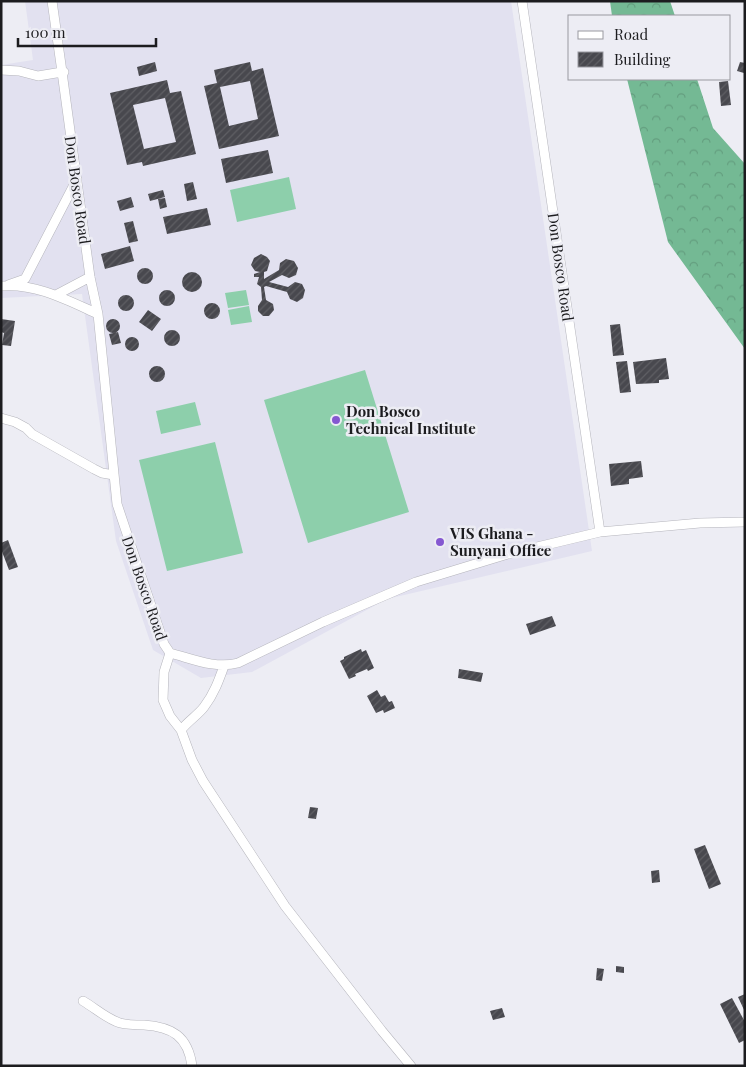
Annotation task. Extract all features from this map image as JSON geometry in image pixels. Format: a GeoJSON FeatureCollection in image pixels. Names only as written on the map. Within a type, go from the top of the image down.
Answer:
{"type":"FeatureCollection","features":[{"type":"Feature","properties":{"kind":"street","name":"Don Bosco Road"},"geometry":{"type":"LineString","coordinates":[[52,1],[90,277],[98,314],[117,504],[164,644],[170,653],[212,665],[224,666],[238,663],[323,622],[416,582],[508,554],[600,532],[691,523],[745,522]]}},
{"type":"Feature","properties":{"kind":"street","name":"Don Bosco Road"},"geometry":{"type":"LineString","coordinates":[[522,1],[600,532]]}},
{"type":"Feature","properties":{"kind":"street"},"geometry":{"type":"LineString","coordinates":[[1,70],[18,71],[38,76],[63,72]]}},
{"type":"Feature","properties":{"kind":"street"},"geometry":{"type":"LineString","coordinates":[[5,285],[25,279],[77,179]]}},
{"type":"Feature","properties":{"kind":"street"},"geometry":{"type":"LineString","coordinates":[[56,295],[90,277]]}},
{"type":"Feature","properties":{"kind":"street"},"geometry":{"type":"LineString","coordinates":[[5,285],[24,286],[56,295],[98,314]]}},
{"type":"Feature","properties":{"kind":"street"},"geometry":{"type":"LineString","coordinates":[[1,418],[21,425],[32,434],[94,469],[102,473],[114,475]]}},
{"type":"Feature","properties":{"kind":"street"},"geometry":{"type":"LineString","coordinates":[[170,653],[164,672],[164,700],[170,716],[181,730],[192,760],[203,781],[285,906],[411,1066]]}},
{"type":"Feature","properties":{"kind":"street"},"geometry":{"type":"LineString","coordinates":[[181,730],[205,706],[216,687],[224,666]]}},
{"type":"Feature","properties":{"kind":"street"},"geometry":{"type":"LineString","coordinates":[[83,1001],[119,1023],[163,1027],[175,1033],[184,1041],[192,1066]]}},
{"type":"Feature","properties":{"kind":"shaded area","name":"Don Bosco Technical Institute"},"geometry":{"type":"Polygon","coordinates":[[[25,1],[511,1],[592,551],[387,599],[252,672],[201,678],[153,650],[116,541],[82,294],[1,298],[1,65],[33,60],[25,1]]]}},
{"type":"Feature","properties":{"kind":"green space"},"geometry":{"type":"Polygon","coordinates":[[[610,1],[670,1],[675,15],[612,15],[610,1]]]}},
{"type":"Feature","properties":{"kind":"green space"},"geometry":{"type":"Polygon","coordinates":[[[627,80],[697,80],[713,128],[745,164],[745,349],[668,242],[627,80]]]}},
{"type":"Feature","properties":{"kind":"green space"},"geometry":{"type":"Polygon","coordinates":[[[289,177],[296,209],[237,222],[230,190],[289,177]]]}},
{"type":"Feature","properties":{"kind":"green space"},"geometry":{"type":"Polygon","coordinates":[[[246,290],[249,305],[228,308],[225,293],[246,290]]]}},
{"type":"Feature","properties":{"kind":"green space"},"geometry":{"type":"Polygon","coordinates":[[[249,306],[252,322],[231,325],[228,310],[249,306]]]}},
{"type":"Feature","properties":{"kind":"green space"},"geometry":{"type":"Polygon","coordinates":[[[365,370],[409,512],[308,543],[264,400],[365,370]]]}},
{"type":"Feature","properties":{"kind":"green space"},"geometry":{"type":"Polygon","coordinates":[[[195,402],[201,425],[161,434],[156,411],[195,402]]]}},
{"type":"Feature","properties":{"kind":"green space"},"geometry":{"type":"Polygon","coordinates":[[[215,442],[243,553],[167,571],[139,460],[215,442]]]}},
{"type":"Feature","properties":{"kind":"building"},"geometry":{"type":"Polygon","coordinates":[[[155,62],[157,71],[139,76],[137,67],[155,62]]]}},
{"type":"Feature","properties":{"kind":"building"},"geometry":{"type":"Polygon","coordinates":[[[250,62],[252,71],[263,68],[279,136],[219,149],[204,86],[217,83],[214,70],[250,62]],[[250,81],[220,87],[229,126],[258,119],[250,81]]]}},
{"type":"Feature","properties":{"kind":"building"},"geometry":{"type":"Polygon","coordinates":[[[740,62],[745,63],[744,73],[737,71],[740,62]]]}},
{"type":"Feature","properties":{"kind":"building"},"geometry":{"type":"Polygon","coordinates":[[[167,80],[170,93],[181,91],[196,154],[143,166],[142,162],[127,165],[110,93],[167,80]],[[165,98],[133,105],[144,149],[176,142],[165,98]]]}},
{"type":"Feature","properties":{"kind":"building"},"geometry":{"type":"Polygon","coordinates":[[[728,81],[731,105],[721,106],[719,82],[728,81]]]}},
{"type":"Feature","properties":{"kind":"building"},"geometry":{"type":"Polygon","coordinates":[[[268,150],[273,173],[226,183],[221,159],[268,150]]]}},
{"type":"Feature","properties":{"kind":"building"},"geometry":{"type":"Polygon","coordinates":[[[193,182],[197,199],[187,201],[184,184],[193,182]]]}},
{"type":"Feature","properties":{"kind":"building"},"geometry":{"type":"Polygon","coordinates":[[[163,190],[165,197],[150,201],[148,194],[163,190]]]}},
{"type":"Feature","properties":{"kind":"building"},"geometry":{"type":"Polygon","coordinates":[[[131,197],[134,207],[120,211],[117,201],[131,197]]]}},
{"type":"Feature","properties":{"kind":"building"},"geometry":{"type":"Polygon","coordinates":[[[165,198],[167,207],[160,209],[158,199],[165,198]]]}},
{"type":"Feature","properties":{"kind":"building"},"geometry":{"type":"Polygon","coordinates":[[[207,208],[211,225],[167,234],[163,217],[207,208]]]}},
{"type":"Feature","properties":{"kind":"building"},"geometry":{"type":"Polygon","coordinates":[[[133,221],[138,241],[129,243],[124,223],[133,221]]]}},
{"type":"Feature","properties":{"kind":"building"},"geometry":{"type":"Polygon","coordinates":[[[130,246],[134,261],[105,269],[101,254],[130,246]]]}},
{"type":"Feature","properties":{"kind":"building"},"geometry":{"type":"Polygon","coordinates":[[[261,254],[270,261],[267,271],[264,272],[264,279],[279,270],[280,263],[286,259],[294,261],[298,268],[296,275],[289,278],[282,275],[269,282],[288,287],[295,282],[302,284],[305,290],[303,298],[297,302],[290,299],[287,292],[264,287],[266,300],[273,304],[274,310],[269,316],[263,316],[258,311],[258,306],[262,300],[261,287],[257,284],[259,277],[254,277],[254,274],[260,272],[255,271],[251,265],[254,258],[261,254]]]}},
{"type":"Feature","properties":{"kind":"building"},"geometry":{"type":"Polygon","coordinates":[[[145,268],[153,276],[145,284],[137,276],[145,268]]]}},
{"type":"Feature","properties":{"kind":"building"},"geometry":{"type":"Polygon","coordinates":[[[192,272],[199,275],[202,282],[199,289],[192,292],[185,289],[182,282],[185,275],[192,272]]]}},
{"type":"Feature","properties":{"kind":"building"},"geometry":{"type":"Polygon","coordinates":[[[167,290],[175,298],[167,306],[159,298],[167,290]]]}},
{"type":"Feature","properties":{"kind":"building"},"geometry":{"type":"Polygon","coordinates":[[[126,295],[134,303],[126,311],[118,303],[126,295]]]}},
{"type":"Feature","properties":{"kind":"building"},"geometry":{"type":"Polygon","coordinates":[[[212,303],[218,305],[220,311],[218,317],[212,319],[206,317],[204,311],[206,305],[212,303]]]}},
{"type":"Feature","properties":{"kind":"building"},"geometry":{"type":"Polygon","coordinates":[[[148,310],[161,319],[152,331],[139,322],[148,310]]]}},
{"type":"Feature","properties":{"kind":"building"},"geometry":{"type":"Polygon","coordinates":[[[1,319],[15,321],[11,346],[2,345],[4,333],[1,332],[1,319]]]}},
{"type":"Feature","properties":{"kind":"building"},"geometry":{"type":"Polygon","coordinates":[[[113,319],[118,321],[120,326],[118,331],[113,333],[108,331],[106,326],[108,321],[113,319]]]}},
{"type":"Feature","properties":{"kind":"building"},"geometry":{"type":"Polygon","coordinates":[[[620,324],[624,355],[613,356],[610,325],[620,324]]]}},
{"type":"Feature","properties":{"kind":"building"},"geometry":{"type":"Polygon","coordinates":[[[172,330],[178,332],[180,338],[178,344],[172,346],[166,344],[164,338],[166,332],[172,330]]]}},
{"type":"Feature","properties":{"kind":"building"},"geometry":{"type":"Polygon","coordinates":[[[118,332],[121,343],[112,345],[109,334],[118,332]]]}},
{"type":"Feature","properties":{"kind":"building"},"geometry":{"type":"Polygon","coordinates":[[[129,337],[135,337],[139,344],[135,351],[129,351],[125,347],[125,341],[129,337]]]}},
{"type":"Feature","properties":{"kind":"building"},"geometry":{"type":"Polygon","coordinates":[[[666,358],[669,379],[659,380],[659,383],[636,384],[633,362],[666,358]]]}},
{"type":"Feature","properties":{"kind":"building"},"geometry":{"type":"Polygon","coordinates":[[[627,361],[631,392],[620,393],[616,362],[627,361]]]}},
{"type":"Feature","properties":{"kind":"building"},"geometry":{"type":"Polygon","coordinates":[[[157,366],[165,374],[157,382],[149,374],[157,366]]]}},
{"type":"Feature","properties":{"kind":"building"},"geometry":{"type":"Polygon","coordinates":[[[641,461],[643,477],[629,479],[629,484],[611,486],[609,464],[641,461]]]}},
{"type":"Feature","properties":{"kind":"building"},"geometry":{"type":"Polygon","coordinates":[[[8,540],[18,567],[9,570],[1,549],[1,543],[8,540]]]}},
{"type":"Feature","properties":{"kind":"building"},"geometry":{"type":"Polygon","coordinates":[[[552,616],[556,626],[530,635],[526,624],[552,616]]]}},
{"type":"Feature","properties":{"kind":"building"},"geometry":{"type":"Polygon","coordinates":[[[361,649],[362,652],[366,650],[374,668],[355,674],[356,676],[349,679],[340,661],[361,649]]]}},
{"type":"Feature","properties":{"kind":"building"},"geometry":{"type":"Polygon","coordinates":[[[459,669],[483,673],[481,682],[458,678],[459,669]]]}},
{"type":"Feature","properties":{"kind":"building"},"geometry":{"type":"Polygon","coordinates":[[[377,690],[381,697],[385,695],[389,702],[392,701],[395,708],[384,713],[383,710],[376,713],[367,696],[377,690]]]}},
{"type":"Feature","properties":{"kind":"building"},"geometry":{"type":"Polygon","coordinates":[[[310,807],[318,808],[316,819],[308,818],[310,807]]]}},
{"type":"Feature","properties":{"kind":"building"},"geometry":{"type":"Polygon","coordinates":[[[705,845],[721,884],[709,889],[694,849],[705,845]]]}},
{"type":"Feature","properties":{"kind":"building"},"geometry":{"type":"Polygon","coordinates":[[[659,870],[660,882],[652,883],[651,871],[659,870]]]}},
{"type":"Feature","properties":{"kind":"building"},"geometry":{"type":"Polygon","coordinates":[[[616,966],[624,967],[624,973],[616,972],[616,966]]]}},
{"type":"Feature","properties":{"kind":"building"},"geometry":{"type":"Polygon","coordinates":[[[597,968],[604,969],[602,981],[596,980],[597,968]]]}},
{"type":"Feature","properties":{"kind":"building"},"geometry":{"type":"Polygon","coordinates":[[[745,994],[745,1012],[738,997],[745,994]]]}},
{"type":"Feature","properties":{"kind":"building"},"geometry":{"type":"Polygon","coordinates":[[[732,998],[745,1022],[745,1040],[739,1043],[720,1004],[732,998]]]}},
{"type":"Feature","properties":{"kind":"building"},"geometry":{"type":"Polygon","coordinates":[[[502,1008],[505,1017],[493,1020],[490,1011],[502,1008]]]}},
{"type":"Feature","properties":{"kind":"place","name":"Don Bosco Technical Institute"},"geometry":{"type":"Point","coordinates":[336,420]}},
{"type":"Feature","properties":{"kind":"place","name":"VIS Ghana - Sunyani Office"},"geometry":{"type":"Point","coordinates":[440,542]}}]}
